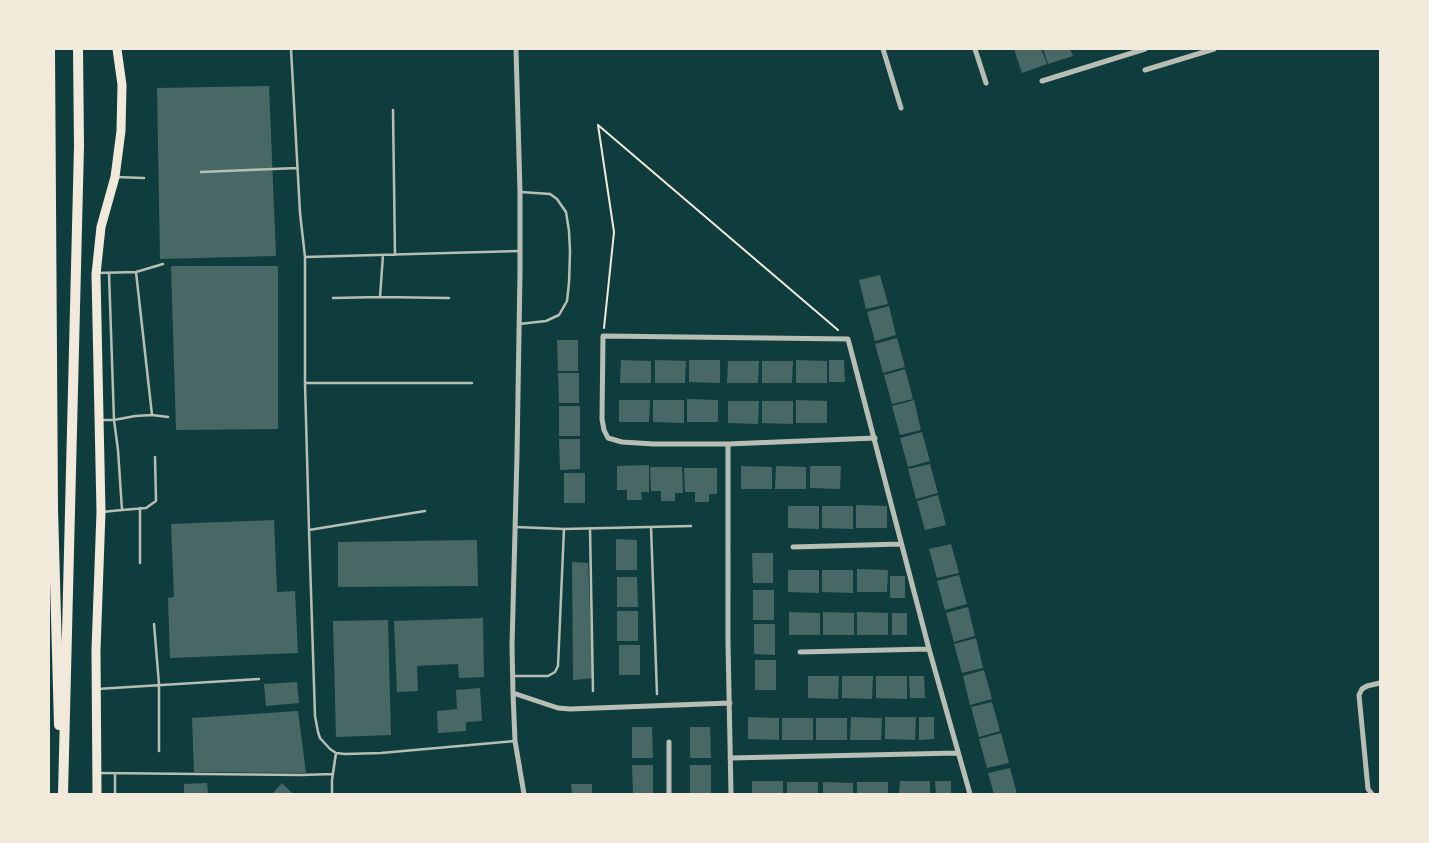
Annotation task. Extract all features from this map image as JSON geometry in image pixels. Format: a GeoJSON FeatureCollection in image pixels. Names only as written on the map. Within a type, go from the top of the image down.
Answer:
{"type":"FeatureCollection","features":[{"type":"Feature","properties":{"kind":"highway"},"geometry":{"type":"LineString","coordinates":[[50,49],[53,509],[62,794]]}},
{"type":"Feature","properties":{"kind":"highway"},"geometry":{"type":"LineString","coordinates":[[62,794],[79,146],[78,49]]}},
{"type":"Feature","properties":{"kind":"highway"},"geometry":{"type":"LineString","coordinates":[[98,794],[96,650],[101,512],[96,274],[101,227],[115,177],[121,131],[122,85],[117,49]]}},
{"type":"Feature","properties":{"kind":"street"},"geometry":{"type":"LineString","coordinates":[[516,49],[520,192],[513,693],[515,741],[524,794]]}},
{"type":"Feature","properties":{"kind":"street"},"geometry":{"type":"LineString","coordinates":[[883,49],[901,108]]}},
{"type":"Feature","properties":{"kind":"street"},"geometry":{"type":"LineString","coordinates":[[975,49],[986,83]]}},
{"type":"Feature","properties":{"kind":"street"},"geometry":{"type":"LineString","coordinates":[[1042,81],[1145,49]]}},
{"type":"Feature","properties":{"kind":"street"},"geometry":{"type":"LineString","coordinates":[[1145,70],[1214,49]]}},
{"type":"Feature","properties":{"kind":"street"},"geometry":{"type":"LineString","coordinates":[[874,438],[728,444],[653,444],[622,442],[608,438],[602,419],[603,336],[848,339],[874,438],[901,544],[929,649],[970,794]]}},
{"type":"Feature","properties":{"kind":"street"},"geometry":{"type":"LineString","coordinates":[[728,444],[728,633],[731,794]]}},
{"type":"Feature","properties":{"kind":"street"},"geometry":{"type":"LineString","coordinates":[[793,547],[901,544]]}},
{"type":"Feature","properties":{"kind":"street"},"geometry":{"type":"LineString","coordinates":[[800,652],[929,649]]}},
{"type":"Feature","properties":{"kind":"street"},"geometry":{"type":"LineString","coordinates":[[1372,794],[1368,789],[1358,695],[1367,686],[1380,683]]}},
{"type":"Feature","properties":{"kind":"street"},"geometry":{"type":"LineString","coordinates":[[513,693],[558,708],[570,709],[730,703]]}},
{"type":"Feature","properties":{"kind":"street"},"geometry":{"type":"LineString","coordinates":[[669,742],[669,794]]}},
{"type":"Feature","properties":{"kind":"street"},"geometry":{"type":"LineString","coordinates":[[730,758],[958,753]]}},
{"type":"Feature","properties":{"kind":"lane"},"geometry":{"type":"LineString","coordinates":[[291,49],[297,168],[305,257],[305,382],[309,530],[315,716],[320,738],[336,754],[381,754],[515,741]]}},
{"type":"Feature","properties":{"kind":"lane"},"geometry":{"type":"LineString","coordinates":[[393,110],[396,254]]}},
{"type":"Feature","properties":{"kind":"lane"},"geometry":{"type":"LineString","coordinates":[[201,172],[297,168]]}},
{"type":"Feature","properties":{"kind":"lane"},"geometry":{"type":"LineString","coordinates":[[115,177],[144,178]]}},
{"type":"Feature","properties":{"kind":"lane"},"geometry":{"type":"LineString","coordinates":[[519,324],[546,321],[559,315],[566,301],[569,283],[570,252],[566,212],[557,199],[550,194],[520,192]]}},
{"type":"Feature","properties":{"kind":"lane"},"geometry":{"type":"LineString","coordinates":[[305,257],[519,251]]}},
{"type":"Feature","properties":{"kind":"lane"},"geometry":{"type":"LineString","coordinates":[[380,297],[383,255]]}},
{"type":"Feature","properties":{"kind":"lane"},"geometry":{"type":"LineString","coordinates":[[96,274],[136,272],[163,264]]}},
{"type":"Feature","properties":{"kind":"lane"},"geometry":{"type":"LineString","coordinates":[[136,272],[152,415]]}},
{"type":"Feature","properties":{"kind":"lane"},"geometry":{"type":"LineString","coordinates":[[108,273],[114,420],[122,510]]}},
{"type":"Feature","properties":{"kind":"lane"},"geometry":{"type":"LineString","coordinates":[[332,298],[449,298]]}},
{"type":"Feature","properties":{"kind":"lane"},"geometry":{"type":"LineString","coordinates":[[305,382],[472,383]]}},
{"type":"Feature","properties":{"kind":"lane"},"geometry":{"type":"LineString","coordinates":[[98,420],[152,415],[168,417]]}},
{"type":"Feature","properties":{"kind":"lane"},"geometry":{"type":"LineString","coordinates":[[101,512],[146,508],[156,501],[155,457]]}},
{"type":"Feature","properties":{"kind":"lane"},"geometry":{"type":"LineString","coordinates":[[140,508],[140,563]]}},
{"type":"Feature","properties":{"kind":"lane"},"geometry":{"type":"LineString","coordinates":[[309,530],[425,511]]}},
{"type":"Feature","properties":{"kind":"lane"},"geometry":{"type":"LineString","coordinates":[[516,527],[564,529],[691,526]]}},
{"type":"Feature","properties":{"kind":"lane"},"geometry":{"type":"LineString","coordinates":[[651,527],[657,694]]}},
{"type":"Feature","properties":{"kind":"lane"},"geometry":{"type":"LineString","coordinates":[[590,528],[593,691]]}},
{"type":"Feature","properties":{"kind":"lane"},"geometry":{"type":"LineString","coordinates":[[513,676],[548,676],[555,672],[558,666],[564,529]]}},
{"type":"Feature","properties":{"kind":"lane"},"geometry":{"type":"LineString","coordinates":[[154,624],[159,684],[159,751]]}},
{"type":"Feature","properties":{"kind":"lane"},"geometry":{"type":"LineString","coordinates":[[96,689],[260,678]]}},
{"type":"Feature","properties":{"kind":"lane"},"geometry":{"type":"LineString","coordinates":[[332,794],[336,754]]}},
{"type":"Feature","properties":{"kind":"lane"},"geometry":{"type":"LineString","coordinates":[[98,773],[333,774]]}},
{"type":"Feature","properties":{"kind":"lane"},"geometry":{"type":"LineString","coordinates":[[115,774],[115,794]]}},
{"type":"Feature","properties":{"kind":"path"},"geometry":{"type":"LineString","coordinates":[[603,336],[614,232],[598,125],[848,339]]}},
{"type":"Feature","properties":{"kind":"building"},"geometry":{"type":"Polygon","coordinates":[[[1014,49],[1041,49],[1047,64],[1022,73],[1014,49]]]}},
{"type":"Feature","properties":{"kind":"building"},"geometry":{"type":"Polygon","coordinates":[[[1043,49],[1070,49],[1073,56],[1048,64],[1043,49]]]}},
{"type":"Feature","properties":{"kind":"building"},"geometry":{"type":"Polygon","coordinates":[[[269,86],[276,256],[160,259],[157,88],[269,86]]]}},
{"type":"Feature","properties":{"kind":"building"},"geometry":{"type":"Polygon","coordinates":[[[171,266],[278,266],[278,429],[176,430],[171,266]]]}},
{"type":"Feature","properties":{"kind":"building"},"geometry":{"type":"Polygon","coordinates":[[[880,275],[888,304],[866,309],[859,280],[880,275]]]}},
{"type":"Feature","properties":{"kind":"building"},"geometry":{"type":"Polygon","coordinates":[[[889,306],[896,335],[875,341],[867,312],[889,306]]]}},
{"type":"Feature","properties":{"kind":"building"},"geometry":{"type":"Polygon","coordinates":[[[897,338],[905,367],[883,373],[875,344],[897,338]]]}},
{"type":"Feature","properties":{"kind":"building"},"geometry":{"type":"Polygon","coordinates":[[[557,340],[578,340],[578,371],[558,371],[557,340]]]}},
{"type":"Feature","properties":{"kind":"building"},"geometry":{"type":"Polygon","coordinates":[[[621,360],[651,361],[651,383],[620,383],[621,360]]]}},
{"type":"Feature","properties":{"kind":"building"},"geometry":{"type":"Polygon","coordinates":[[[655,360],[686,361],[685,383],[655,383],[655,360]]]}},
{"type":"Feature","properties":{"kind":"building"},"geometry":{"type":"Polygon","coordinates":[[[689,360],[720,360],[720,383],[689,382],[689,360]]]}},
{"type":"Feature","properties":{"kind":"building"},"geometry":{"type":"Polygon","coordinates":[[[796,360],[827,361],[827,383],[796,383],[796,360]]]}},
{"type":"Feature","properties":{"kind":"building"},"geometry":{"type":"Polygon","coordinates":[[[829,360],[844,360],[845,382],[829,382],[829,360]]]}},
{"type":"Feature","properties":{"kind":"building"},"geometry":{"type":"Polygon","coordinates":[[[728,361],[759,361],[758,383],[727,383],[728,361]]]}},
{"type":"Feature","properties":{"kind":"building"},"geometry":{"type":"Polygon","coordinates":[[[762,361],[793,361],[792,383],[762,383],[762,361]]]}},
{"type":"Feature","properties":{"kind":"building"},"geometry":{"type":"Polygon","coordinates":[[[905,369],[913,399],[892,404],[884,375],[905,369]]]}},
{"type":"Feature","properties":{"kind":"building"},"geometry":{"type":"Polygon","coordinates":[[[558,373],[579,373],[579,403],[559,403],[558,373]]]}},
{"type":"Feature","properties":{"kind":"building"},"geometry":{"type":"Polygon","coordinates":[[[687,399],[718,400],[718,422],[687,422],[687,399]]]}},
{"type":"Feature","properties":{"kind":"building"},"geometry":{"type":"Polygon","coordinates":[[[619,400],[650,400],[649,422],[619,422],[619,400]]]}},
{"type":"Feature","properties":{"kind":"building"},"geometry":{"type":"Polygon","coordinates":[[[653,400],[684,400],[684,423],[653,422],[653,400]]]}},
{"type":"Feature","properties":{"kind":"building"},"geometry":{"type":"Polygon","coordinates":[[[796,400],[827,401],[827,423],[796,423],[796,400]]]}},
{"type":"Feature","properties":{"kind":"building"},"geometry":{"type":"Polygon","coordinates":[[[914,400],[921,430],[900,435],[892,406],[914,400]]]}},
{"type":"Feature","properties":{"kind":"building"},"geometry":{"type":"Polygon","coordinates":[[[728,401],[759,401],[758,424],[728,423],[728,401]]]}},
{"type":"Feature","properties":{"kind":"building"},"geometry":{"type":"Polygon","coordinates":[[[762,401],[793,401],[793,424],[762,423],[762,401]]]}},
{"type":"Feature","properties":{"kind":"building"},"geometry":{"type":"Polygon","coordinates":[[[559,406],[580,406],[580,436],[559,436],[559,406]]]}},
{"type":"Feature","properties":{"kind":"building"},"geometry":{"type":"Polygon","coordinates":[[[922,432],[930,461],[908,467],[900,438],[922,432]]]}},
{"type":"Feature","properties":{"kind":"building"},"geometry":{"type":"Polygon","coordinates":[[[559,439],[580,439],[580,469],[560,470],[559,439]]]}},
{"type":"Feature","properties":{"kind":"building"},"geometry":{"type":"Polygon","coordinates":[[[930,464],[938,493],[916,499],[908,469],[930,464]]]}},
{"type":"Feature","properties":{"kind":"building"},"geometry":{"type":"Polygon","coordinates":[[[649,465],[649,492],[641,492],[642,500],[627,500],[627,490],[617,490],[617,466],[649,465]]]}},
{"type":"Feature","properties":{"kind":"building"},"geometry":{"type":"Polygon","coordinates":[[[741,466],[772,467],[772,489],[741,489],[741,466]]]}},
{"type":"Feature","properties":{"kind":"building"},"geometry":{"type":"Polygon","coordinates":[[[776,466],[806,467],[806,489],[775,489],[776,466]]]}},
{"type":"Feature","properties":{"kind":"building"},"geometry":{"type":"Polygon","coordinates":[[[810,466],[841,466],[840,489],[810,488],[810,466]]]}},
{"type":"Feature","properties":{"kind":"building"},"geometry":{"type":"Polygon","coordinates":[[[650,467],[682,467],[683,493],[675,493],[675,501],[661,501],[661,491],[651,491],[650,467]]]}},
{"type":"Feature","properties":{"kind":"building"},"geometry":{"type":"Polygon","coordinates":[[[684,468],[717,468],[717,494],[709,494],[709,502],[695,502],[695,492],[685,492],[684,468]]]}},
{"type":"Feature","properties":{"kind":"building"},"geometry":{"type":"Polygon","coordinates":[[[564,473],[585,473],[585,503],[564,503],[564,473]]]}},
{"type":"Feature","properties":{"kind":"building"},"geometry":{"type":"Polygon","coordinates":[[[938,495],[946,525],[925,530],[917,501],[938,495]]]}},
{"type":"Feature","properties":{"kind":"building"},"geometry":{"type":"Polygon","coordinates":[[[856,505],[887,506],[887,528],[856,528],[856,505]]]}},
{"type":"Feature","properties":{"kind":"building"},"geometry":{"type":"Polygon","coordinates":[[[788,506],[819,506],[819,529],[788,528],[788,506]]]}},
{"type":"Feature","properties":{"kind":"building"},"geometry":{"type":"Polygon","coordinates":[[[822,506],[853,506],[853,529],[822,528],[822,506]]]}},
{"type":"Feature","properties":{"kind":"building"},"geometry":{"type":"Polygon","coordinates":[[[274,520],[277,592],[295,591],[298,653],[170,658],[168,598],[174,597],[171,524],[274,520]]]}},
{"type":"Feature","properties":{"kind":"building"},"geometry":{"type":"Polygon","coordinates":[[[616,539],[637,540],[637,570],[616,570],[616,539]]]}},
{"type":"Feature","properties":{"kind":"building"},"geometry":{"type":"Polygon","coordinates":[[[477,540],[478,586],[338,587],[338,542],[477,540]]]}},
{"type":"Feature","properties":{"kind":"building"},"geometry":{"type":"Polygon","coordinates":[[[951,544],[959,573],[937,578],[929,549],[951,544]]]}},
{"type":"Feature","properties":{"kind":"building"},"geometry":{"type":"Polygon","coordinates":[[[752,553],[773,553],[773,583],[753,583],[752,553]]]}},
{"type":"Feature","properties":{"kind":"building"},"geometry":{"type":"Polygon","coordinates":[[[572,562],[588,563],[593,678],[573,680],[572,562]]]}},
{"type":"Feature","properties":{"kind":"building"},"geometry":{"type":"Polygon","coordinates":[[[857,569],[888,570],[887,592],[857,592],[857,569]]]}},
{"type":"Feature","properties":{"kind":"building"},"geometry":{"type":"Polygon","coordinates":[[[788,570],[819,570],[819,593],[788,592],[788,570]]]}},
{"type":"Feature","properties":{"kind":"building"},"geometry":{"type":"Polygon","coordinates":[[[822,570],[853,570],[853,593],[822,592],[822,570]]]}},
{"type":"Feature","properties":{"kind":"building"},"geometry":{"type":"Polygon","coordinates":[[[959,575],[967,604],[945,610],[937,581],[959,575]]]}},
{"type":"Feature","properties":{"kind":"building"},"geometry":{"type":"Polygon","coordinates":[[[890,576],[905,576],[905,598],[890,598],[890,576]]]}},
{"type":"Feature","properties":{"kind":"building"},"geometry":{"type":"Polygon","coordinates":[[[617,577],[637,577],[638,607],[617,607],[617,577]]]}},
{"type":"Feature","properties":{"kind":"building"},"geometry":{"type":"Polygon","coordinates":[[[753,590],[774,590],[774,620],[753,620],[753,590]]]}},
{"type":"Feature","properties":{"kind":"building"},"geometry":{"type":"Polygon","coordinates":[[[968,607],[975,636],[954,642],[946,613],[968,607]]]}},
{"type":"Feature","properties":{"kind":"building"},"geometry":{"type":"Polygon","coordinates":[[[617,611],[638,611],[638,641],[617,641],[617,611]]]}},
{"type":"Feature","properties":{"kind":"building"},"geometry":{"type":"Polygon","coordinates":[[[789,612],[820,613],[820,635],[789,635],[789,612]]]}},
{"type":"Feature","properties":{"kind":"building"},"geometry":{"type":"Polygon","coordinates":[[[823,612],[854,613],[854,635],[823,635],[823,612]]]}},
{"type":"Feature","properties":{"kind":"building"},"geometry":{"type":"Polygon","coordinates":[[[857,612],[888,613],[888,635],[857,635],[857,612]]]}},
{"type":"Feature","properties":{"kind":"building"},"geometry":{"type":"Polygon","coordinates":[[[892,613],[907,613],[907,635],[892,635],[892,613]]]}},
{"type":"Feature","properties":{"kind":"building"},"geometry":{"type":"Polygon","coordinates":[[[483,618],[484,677],[459,678],[458,664],[417,666],[418,691],[397,692],[394,621],[483,618]]]}},
{"type":"Feature","properties":{"kind":"building"},"geometry":{"type":"Polygon","coordinates":[[[388,620],[391,735],[336,737],[333,621],[388,620]]]}},
{"type":"Feature","properties":{"kind":"building"},"geometry":{"type":"Polygon","coordinates":[[[754,624],[775,624],[775,655],[754,654],[754,624]]]}},
{"type":"Feature","properties":{"kind":"building"},"geometry":{"type":"Polygon","coordinates":[[[976,638],[983,668],[962,673],[954,644],[976,638]]]}},
{"type":"Feature","properties":{"kind":"building"},"geometry":{"type":"Polygon","coordinates":[[[619,645],[640,645],[640,675],[619,675],[619,645]]]}},
{"type":"Feature","properties":{"kind":"building"},"geometry":{"type":"Polygon","coordinates":[[[755,660],[776,660],[776,690],[755,690],[755,660]]]}},
{"type":"Feature","properties":{"kind":"building"},"geometry":{"type":"Polygon","coordinates":[[[984,670],[992,699],[970,705],[963,676],[984,670]]]}},
{"type":"Feature","properties":{"kind":"building"},"geometry":{"type":"Polygon","coordinates":[[[808,676],[839,676],[838,699],[808,698],[808,676]]]}},
{"type":"Feature","properties":{"kind":"building"},"geometry":{"type":"Polygon","coordinates":[[[842,676],[873,676],[872,699],[842,698],[842,676]]]}},
{"type":"Feature","properties":{"kind":"building"},"geometry":{"type":"Polygon","coordinates":[[[876,676],[907,676],[907,699],[876,698],[876,676]]]}},
{"type":"Feature","properties":{"kind":"building"},"geometry":{"type":"Polygon","coordinates":[[[909,676],[924,676],[925,698],[910,698],[909,676]]]}},
{"type":"Feature","properties":{"kind":"building"},"geometry":{"type":"Polygon","coordinates":[[[297,682],[299,703],[266,706],[264,684],[297,682]]]}},
{"type":"Feature","properties":{"kind":"building"},"geometry":{"type":"Polygon","coordinates":[[[480,688],[482,721],[466,722],[466,731],[438,733],[437,711],[457,709],[456,690],[480,688]]]}},
{"type":"Feature","properties":{"kind":"building"},"geometry":{"type":"Polygon","coordinates":[[[992,702],[1000,731],[979,737],[971,707],[992,702]]]}},
{"type":"Feature","properties":{"kind":"building"},"geometry":{"type":"Polygon","coordinates":[[[298,711],[306,773],[194,772],[192,718],[298,711]]]}},
{"type":"Feature","properties":{"kind":"building"},"geometry":{"type":"Polygon","coordinates":[[[748,717],[779,718],[779,740],[748,739],[748,717]]]}},
{"type":"Feature","properties":{"kind":"building"},"geometry":{"type":"Polygon","coordinates":[[[851,717],[882,718],[881,740],[850,740],[851,717]]]}},
{"type":"Feature","properties":{"kind":"building"},"geometry":{"type":"Polygon","coordinates":[[[885,717],[916,717],[915,740],[885,739],[885,717]]]}},
{"type":"Feature","properties":{"kind":"building"},"geometry":{"type":"Polygon","coordinates":[[[919,717],[934,717],[934,739],[919,740],[919,717]]]}},
{"type":"Feature","properties":{"kind":"building"},"geometry":{"type":"Polygon","coordinates":[[[782,718],[813,718],[813,740],[782,740],[782,718]]]}},
{"type":"Feature","properties":{"kind":"building"},"geometry":{"type":"Polygon","coordinates":[[[816,718],[847,718],[847,740],[816,740],[816,718]]]}},
{"type":"Feature","properties":{"kind":"building"},"geometry":{"type":"Polygon","coordinates":[[[632,727],[652,727],[653,758],[632,758],[632,727]]]}},
{"type":"Feature","properties":{"kind":"building"},"geometry":{"type":"Polygon","coordinates":[[[690,727],[710,727],[711,758],[690,758],[690,727]]]}},
{"type":"Feature","properties":{"kind":"building"},"geometry":{"type":"Polygon","coordinates":[[[1001,733],[1009,763],[987,768],[979,739],[1001,733]]]}},
{"type":"Feature","properties":{"kind":"building"},"geometry":{"type":"Polygon","coordinates":[[[632,765],[653,765],[653,794],[633,794],[632,765]]]}},
{"type":"Feature","properties":{"kind":"building"},"geometry":{"type":"Polygon","coordinates":[[[690,765],[711,765],[711,794],[690,794],[690,765]]]}},
{"type":"Feature","properties":{"kind":"building"},"geometry":{"type":"Polygon","coordinates":[[[1010,768],[1017,794],[994,794],[988,773],[1010,768]]]}},
{"type":"Feature","properties":{"kind":"building"},"geometry":{"type":"Polygon","coordinates":[[[752,781],[783,781],[783,794],[752,794],[752,781]]]}},
{"type":"Feature","properties":{"kind":"building"},"geometry":{"type":"Polygon","coordinates":[[[900,781],[930,781],[930,794],[899,794],[900,781]]]}},
{"type":"Feature","properties":{"kind":"building"},"geometry":{"type":"Polygon","coordinates":[[[935,781],[951,781],[951,794],[936,794],[935,781]]]}},
{"type":"Feature","properties":{"kind":"building"},"geometry":{"type":"Polygon","coordinates":[[[787,782],[818,782],[818,794],[787,794],[787,782]]]}},
{"type":"Feature","properties":{"kind":"building"},"geometry":{"type":"Polygon","coordinates":[[[823,782],[853,783],[853,794],[823,794],[823,782]]]}},
{"type":"Feature","properties":{"kind":"building"},"geometry":{"type":"Polygon","coordinates":[[[857,782],[888,782],[888,794],[857,794],[857,782]]]}},
{"type":"Feature","properties":{"kind":"building"},"geometry":{"type":"Polygon","coordinates":[[[207,783],[208,794],[184,794],[184,784],[207,783]]]}},
{"type":"Feature","properties":{"kind":"building"},"geometry":{"type":"Polygon","coordinates":[[[282,783],[293,794],[272,794],[282,783]]]}},
{"type":"Feature","properties":{"kind":"building"},"geometry":{"type":"Polygon","coordinates":[[[571,784],[592,784],[592,794],[572,794],[571,784]]]}}]}
